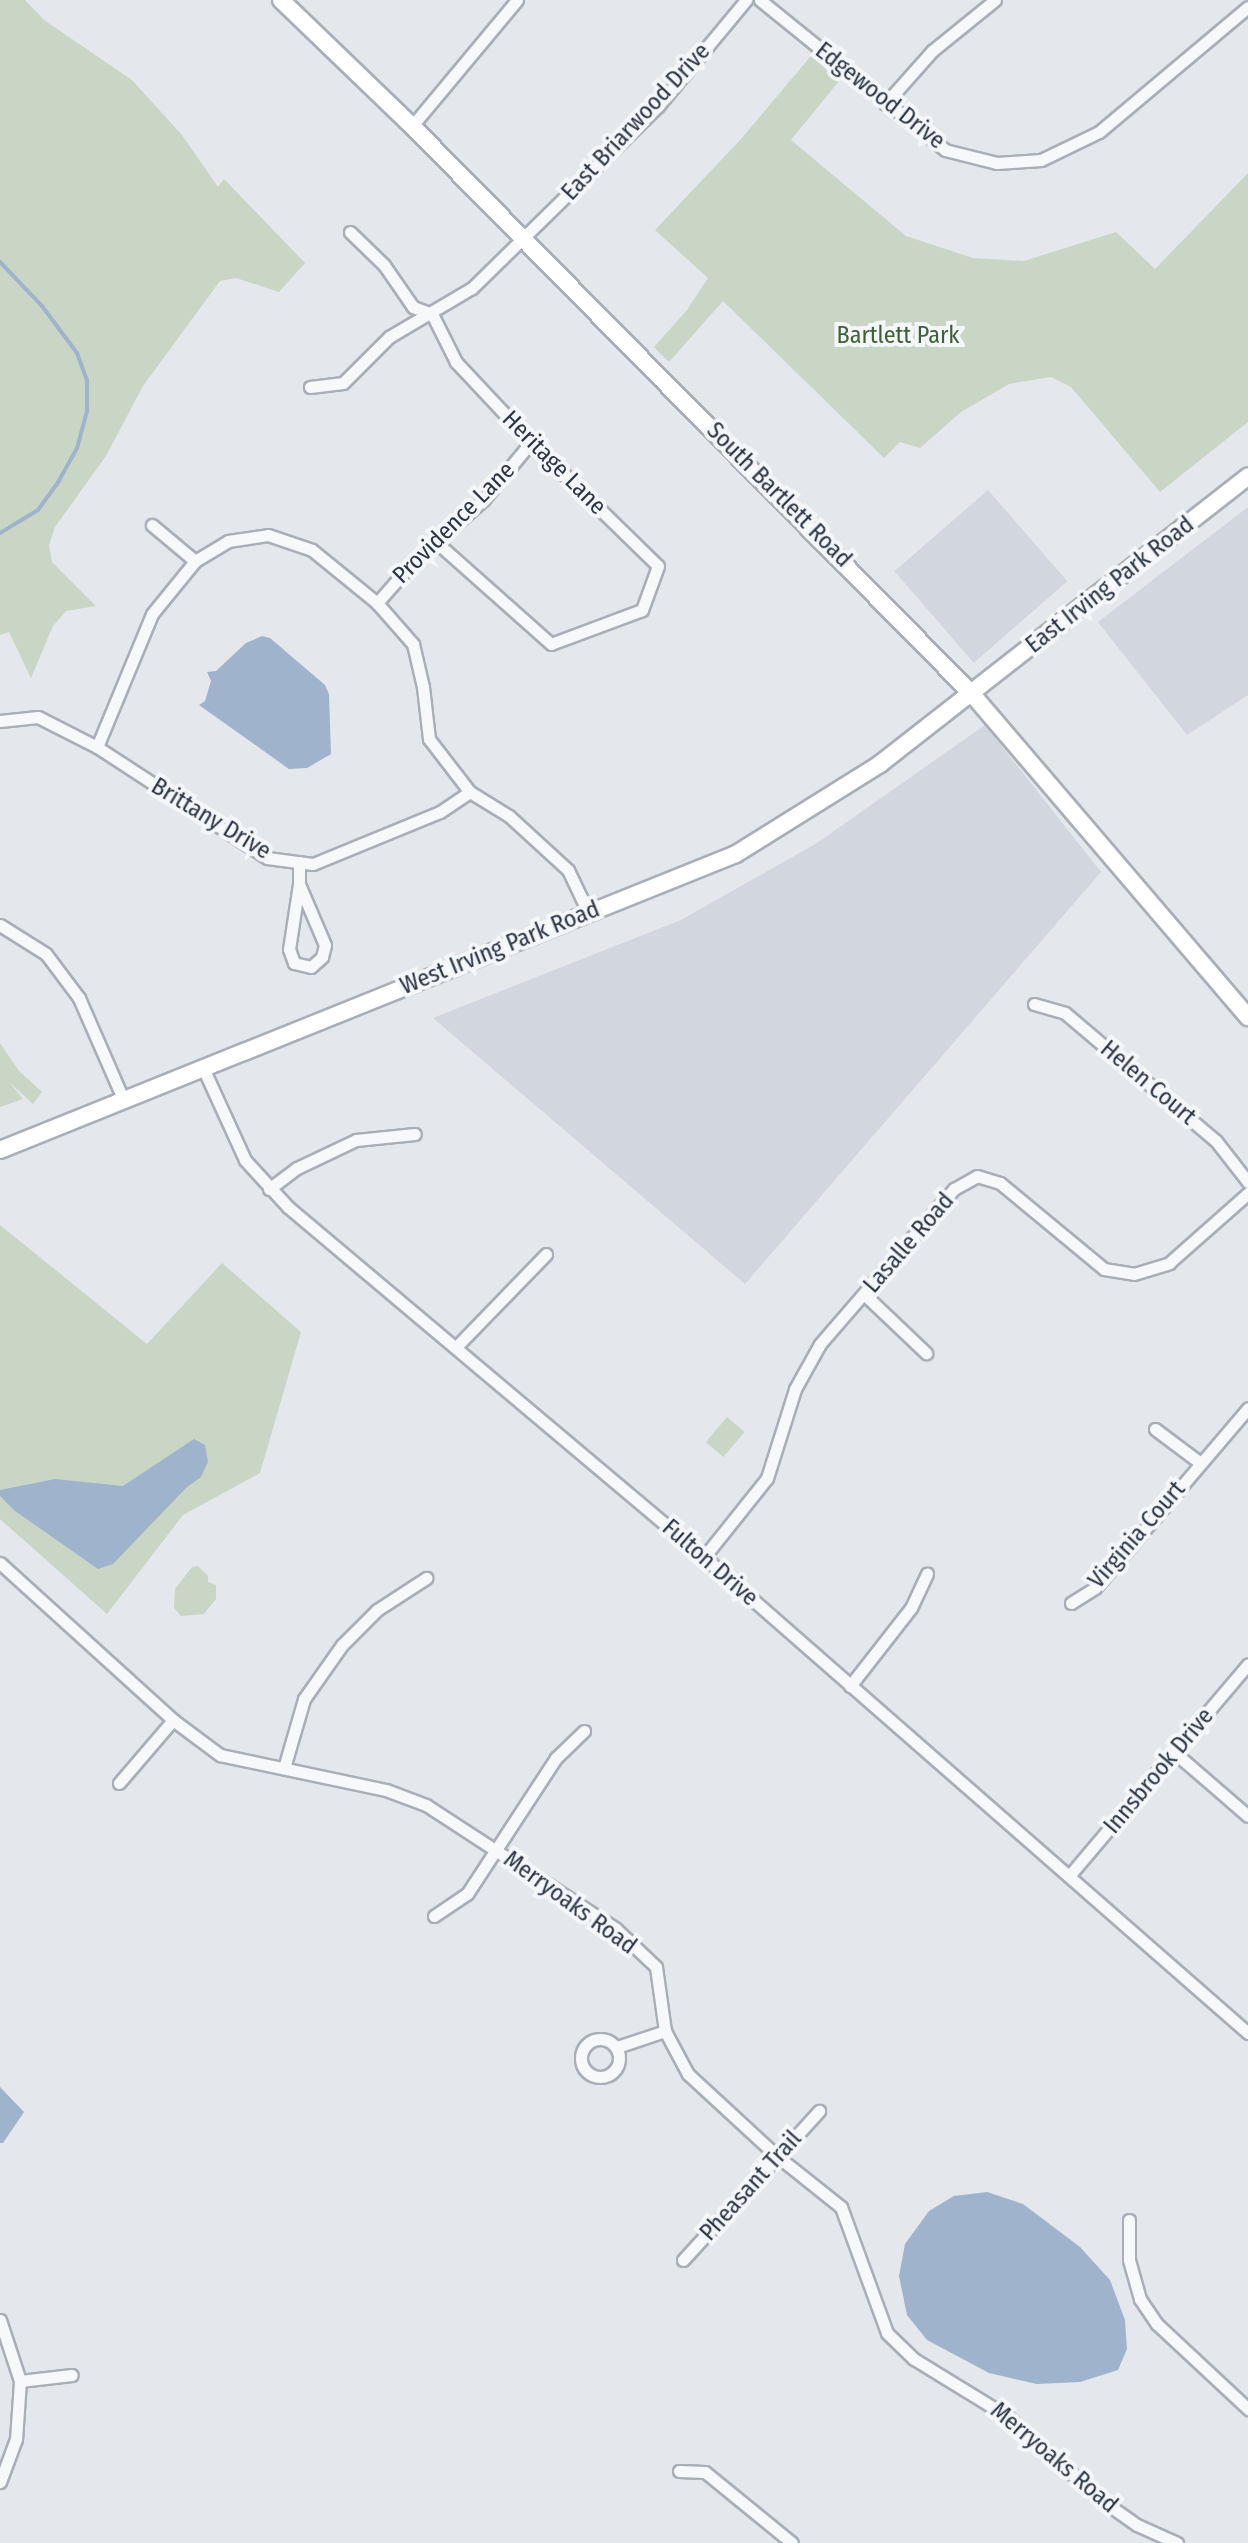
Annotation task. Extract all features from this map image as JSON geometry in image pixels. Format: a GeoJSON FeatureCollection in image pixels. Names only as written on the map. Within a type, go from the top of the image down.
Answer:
{"type":"FeatureCollection","features":[{"type":"Feature","properties":{"kind":"main road","name":"South Bartlett Road"},"geometry":{"type":"LineString","coordinates":[[281,0],[412,126],[814,529],[972,694],[1248,1017]]}},
{"type":"Feature","properties":{"kind":"main road","name":"East Irving Park Road"},"geometry":{"type":"LineString","coordinates":[[972,694],[1248,476]]}},
{"type":"Feature","properties":{"kind":"main road","name":"West Irving Park Road"},"geometry":{"type":"LineString","coordinates":[[0,1150],[736,854],[880,764],[972,694]]}},
{"type":"Feature","properties":{"kind":"street"},"geometry":{"type":"LineString","coordinates":[[412,126],[517,0]]}},
{"type":"Feature","properties":{"kind":"street","name":"East Briarwood Drive"},"geometry":{"type":"LineString","coordinates":[[310,387],[343,383],[389,337],[472,288],[524,241],[658,106],[746,0]]}},
{"type":"Feature","properties":{"kind":"street","name":"Edgewood Drive"},"geometry":{"type":"LineString","coordinates":[[760,0],[945,150],[997,163],[1041,160],[1099,132],[1248,7]]}},
{"type":"Feature","properties":{"kind":"street"},"geometry":{"type":"LineString","coordinates":[[885,104],[932,51],[995,0]]}},
{"type":"Feature","properties":{"kind":"street"},"geometry":{"type":"LineString","coordinates":[[350,232],[384,265],[413,307],[432,314]]}},
{"type":"Feature","properties":{"kind":"street","name":"Heritage Lane"},"geometry":{"type":"LineString","coordinates":[[432,314],[456,362],[531,442],[658,566],[642,610],[551,644],[436,542]]}},
{"type":"Feature","properties":{"kind":"street","name":"Providence Lane"},"geometry":{"type":"LineString","coordinates":[[377,603],[436,542],[484,499],[531,442]]}},
{"type":"Feature","properties":{"kind":"street"},"geometry":{"type":"LineString","coordinates":[[152,525],[195,561]]}},
{"type":"Feature","properties":{"kind":"street"},"geometry":{"type":"LineString","coordinates":[[97,747],[152,614],[195,561],[228,541],[268,535],[312,550],[377,603],[413,644],[423,687],[429,739],[470,792],[509,816],[568,870],[588,912]]}},
{"type":"Feature","properties":{"kind":"street","name":"Brittany Drive"},"geometry":{"type":"LineString","coordinates":[[0,721],[38,717],[97,747],[267,858],[313,864],[440,812],[470,792]]}},
{"type":"Feature","properties":{"kind":"street"},"geometry":{"type":"LineString","coordinates":[[299,862],[299,884],[289,949],[294,963],[311,967],[322,957],[325,945],[299,884]]}},
{"type":"Feature","properties":{"kind":"street"},"geometry":{"type":"LineString","coordinates":[[0,925],[46,954],[79,998],[124,1101]]}},
{"type":"Feature","properties":{"kind":"street","name":"Helen Court"},"geometry":{"type":"LineString","coordinates":[[1034,1004],[1065,1013],[1216,1141],[1248,1182]]}},
{"type":"Feature","properties":{"kind":"street","name":"Fulton Drive"},"geometry":{"type":"LineString","coordinates":[[204,1070],[245,1160],[269,1189],[704,1557],[1248,2033]]}},
{"type":"Feature","properties":{"kind":"street"},"geometry":{"type":"LineString","coordinates":[[269,1189],[297,1168],[356,1140],[415,1134]]}},
{"type":"Feature","properties":{"kind":"street","name":"Lasalle Road"},"geometry":{"type":"LineString","coordinates":[[704,1557],[767,1478],[795,1389],[820,1344],[954,1189],[977,1176],[1000,1183],[1104,1269],[1134,1274],[1169,1263],[1248,1193]]}},
{"type":"Feature","properties":{"kind":"street"},"geometry":{"type":"LineString","coordinates":[[457,1346],[546,1254]]}},
{"type":"Feature","properties":{"kind":"street"},"geometry":{"type":"LineString","coordinates":[[864,1294],[926,1353]]}},
{"type":"Feature","properties":{"kind":"street","name":"Virginia Court"},"geometry":{"type":"LineString","coordinates":[[1071,1603],[1095,1588],[1248,1408]]}},
{"type":"Feature","properties":{"kind":"street","name":"Virginia Court"},"geometry":{"type":"LineString","coordinates":[[1155,1429],[1199,1462]]}},
{"type":"Feature","properties":{"kind":"street","name":"Merryoaks Road"},"geometry":{"type":"LineString","coordinates":[[0,1563],[173,1720],[220,1755],[386,1790],[426,1805],[616,1929],[656,1967],[665,2031],[688,2074],[777,2156],[841,2207],[887,2333],[914,2359],[1007,2416],[1100,2499],[1137,2525],[1177,2543]]}},
{"type":"Feature","properties":{"kind":"street"},"geometry":{"type":"LineString","coordinates":[[850,1686],[911,1608],[927,1573]]}},
{"type":"Feature","properties":{"kind":"street"},"geometry":{"type":"LineString","coordinates":[[284,1768],[304,1699],[342,1645],[377,1610],[426,1578]]}},
{"type":"Feature","properties":{"kind":"street","name":"Innsbrook Drive"},"geometry":{"type":"LineString","coordinates":[[1069,1876],[1248,1664]]}},
{"type":"Feature","properties":{"kind":"street"},"geometry":{"type":"LineString","coordinates":[[119,1783],[173,1720]]}},
{"type":"Feature","properties":{"kind":"street"},"geometry":{"type":"LineString","coordinates":[[434,1916],[467,1894],[556,1758],[584,1731]]}},
{"type":"Feature","properties":{"kind":"street"},"geometry":{"type":"LineString","coordinates":[[1175,1753],[1248,1816]]}},
{"type":"Feature","properties":{"kind":"street"},"geometry":{"type":"LineString","coordinates":[[617,2047],[665,2031]]}},
{"type":"Feature","properties":{"kind":"street","name":"Pheasant Trail"},"geometry":{"type":"LineString","coordinates":[[683,2260],[819,2111]]}},
{"type":"Feature","properties":{"kind":"street"},"geometry":{"type":"LineString","coordinates":[[1129,2220],[1129,2260],[1140,2299],[1157,2324],[1248,2409]]}},
{"type":"Feature","properties":{"kind":"street"},"geometry":{"type":"LineString","coordinates":[[0,2320],[20,2381],[16,2439],[0,2482]]}},
{"type":"Feature","properties":{"kind":"street"},"geometry":{"type":"LineString","coordinates":[[20,2381],[72,2375]]}},
{"type":"Feature","properties":{"kind":"street"},"geometry":{"type":"LineString","coordinates":[[679,2471],[705,2472],[792,2543]]}},
{"type":"Feature","properties":{"kind":"shaded area"},"geometry":{"type":"Polygon","coordinates":[[[988,490],[1067,581],[974,663],[894,571],[988,490]]]}},
{"type":"Feature","properties":{"kind":"shaded area"},"geometry":{"type":"Polygon","coordinates":[[[1248,507],[1248,695],[1187,735],[1098,622],[1248,507]]]}},
{"type":"Feature","properties":{"kind":"shaded area"},"geometry":{"type":"Polygon","coordinates":[[[985,725],[1101,872],[745,1284],[433,1018],[681,920],[817,843],[985,725]]]}},
{"type":"Feature","properties":{"kind":"green space"},"geometry":{"type":"Polygon","coordinates":[[[0,0],[25,0],[44,20],[132,80],[182,135],[218,187],[224,179],[305,263],[279,292],[236,278],[220,281],[143,386],[106,456],[55,527],[49,545],[52,562],[96,606],[66,611],[53,626],[31,678],[9,632],[0,635],[0,0]]]}},
{"type":"Feature","properties":{"kind":"green space","name":"Bartlett Park"},"geometry":{"type":"Polygon","coordinates":[[[811,56],[839,81],[791,140],[906,236],[973,258],[1024,261],[1116,232],[1155,269],[1248,173],[1248,422],[1160,492],[1071,387],[1051,377],[1009,384],[961,412],[920,448],[900,442],[884,458],[723,301],[669,362],[654,347],[687,310],[708,278],[655,230],[741,139],[811,56]]]}},
{"type":"Feature","properties":{"kind":"green space"},"geometry":{"type":"Polygon","coordinates":[[[0,1043],[19,1071],[42,1092],[33,1104],[9,1082],[23,1099],[0,1107],[0,1043]]]}},
{"type":"Feature","properties":{"kind":"green space"},"geometry":{"type":"Polygon","coordinates":[[[0,1225],[147,1344],[222,1263],[301,1332],[260,1473],[183,1515],[107,1614],[0,1519],[0,1225]]]}},
{"type":"Feature","properties":{"kind":"green space"},"geometry":{"type":"Polygon","coordinates":[[[727,1417],[745,1432],[723,1457],[706,1442],[727,1417]]]}},
{"type":"Feature","properties":{"kind":"green space"},"geometry":{"type":"Polygon","coordinates":[[[198,1566],[208,1576],[208,1582],[216,1585],[216,1599],[204,1614],[181,1616],[174,1608],[175,1589],[192,1567],[198,1566]]]}},
{"type":"Feature","properties":{"kind":"water"},"geometry":{"type":"Polygon","coordinates":[[[262,636],[270,638],[325,685],[329,694],[331,754],[307,768],[289,769],[199,705],[205,701],[211,681],[207,672],[216,671],[246,643],[262,636]]]}},
{"type":"Feature","properties":{"kind":"water"},"geometry":{"type":"Polygon","coordinates":[[[194,1439],[205,1445],[208,1462],[201,1477],[187,1487],[113,1564],[98,1569],[15,1511],[0,1496],[0,1490],[55,1479],[123,1486],[194,1439]]]}},
{"type":"Feature","properties":{"kind":"water"},"geometry":{"type":"Polygon","coordinates":[[[0,2087],[24,2112],[3,2143],[0,2143],[0,2087]]]}},
{"type":"Feature","properties":{"kind":"water"},"geometry":{"type":"Polygon","coordinates":[[[987,2192],[1023,2204],[1080,2247],[1110,2280],[1125,2320],[1127,2349],[1118,2370],[1080,2382],[1037,2384],[989,2373],[927,2340],[907,2315],[899,2276],[905,2244],[929,2211],[954,2196],[987,2192]]]}},
{"type":"Feature","properties":{"kind":"waterway"},"geometry":{"type":"LineString","coordinates":[[0,262],[42,306],[77,353],[87,380],[87,411],[77,448],[59,481],[38,510],[0,533]]}}]}
